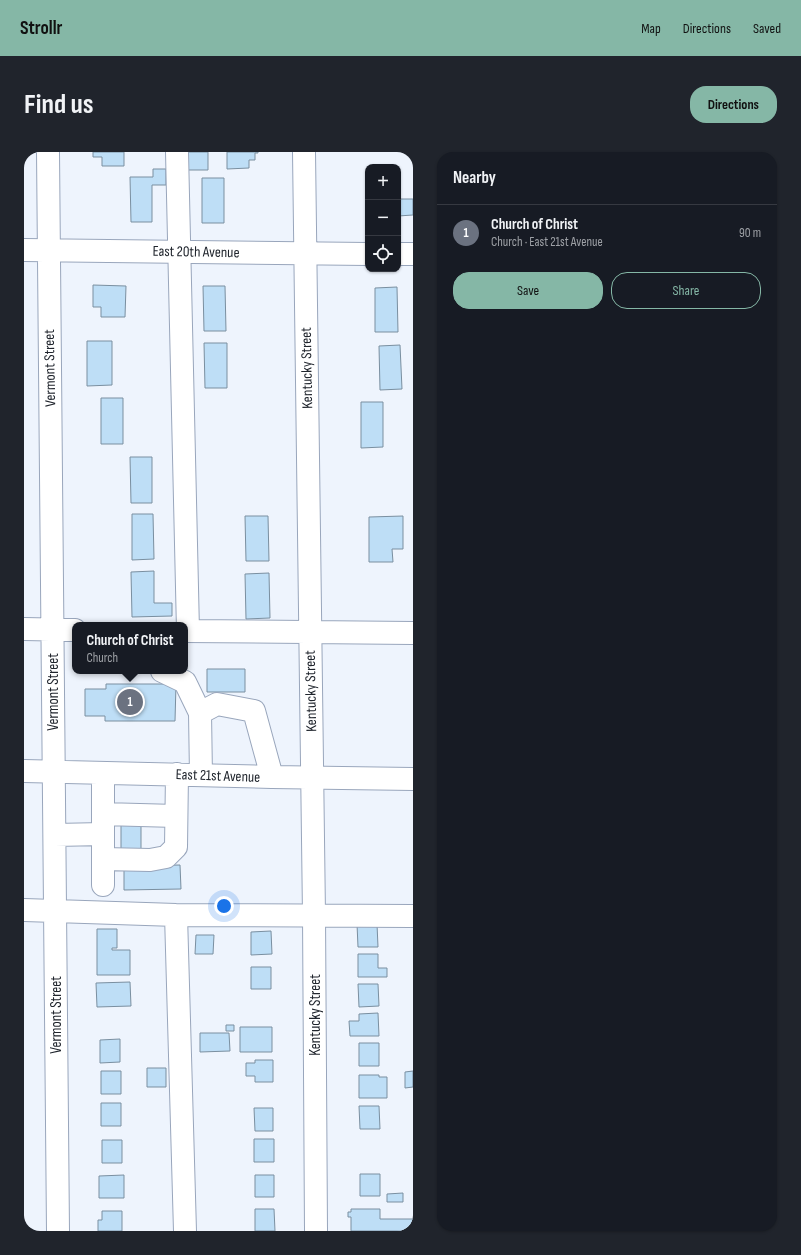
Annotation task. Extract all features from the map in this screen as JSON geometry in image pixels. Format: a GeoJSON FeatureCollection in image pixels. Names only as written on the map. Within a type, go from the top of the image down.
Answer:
{"type":"FeatureCollection","features":[{"type":"Feature","properties":{"kind":"street","name":"Vermont Street"},"geometry":{"type":"LineString","coordinates":[[48,152],[58,1231]]}},
{"type":"Feature","properties":{"kind":"street"},"geometry":{"type":"LineString","coordinates":[[176,152],[187,622]]}},
{"type":"Feature","properties":{"kind":"street","name":"Kentucky Street"},"geometry":{"type":"LineString","coordinates":[[304,152],[314,915],[316,1231]]}},
{"type":"Feature","properties":{"kind":"street","name":"East 20th Avenue"},"geometry":{"type":"LineString","coordinates":[[24,250],[365,254]]}},
{"type":"Feature","properties":{"kind":"street"},"geometry":{"type":"LineString","coordinates":[[401,254],[413,254]]}},
{"type":"Feature","properties":{"kind":"street"},"geometry":{"type":"LineString","coordinates":[[24,629],[72,630]]}},
{"type":"Feature","properties":{"kind":"street"},"geometry":{"type":"LineString","coordinates":[[188,631],[413,633]]}},
{"type":"Feature","properties":{"kind":"street"},"geometry":{"type":"LineString","coordinates":[[168,674],[185,682],[200,713],[201,775]]}},
{"type":"Feature","properties":{"kind":"street"},"geometry":{"type":"LineString","coordinates":[[200,713],[217,704],[254,711],[272,777]]}},
{"type":"Feature","properties":{"kind":"street","name":"East 21st Avenue"},"geometry":{"type":"LineString","coordinates":[[24,771],[413,779]]}},
{"type":"Feature","properties":{"kind":"street"},"geometry":{"type":"LineString","coordinates":[[103,773],[103,885]]}},
{"type":"Feature","properties":{"kind":"street"},"geometry":{"type":"LineString","coordinates":[[103,859],[150,860],[166,857],[176,847],[177,774]]}},
{"type":"Feature","properties":{"kind":"street"},"geometry":{"type":"LineString","coordinates":[[55,835],[103,824],[176,816]]}},
{"type":"Feature","properties":{"kind":"street"},"geometry":{"type":"LineString","coordinates":[[24,910],[176,914],[413,916]]}},
{"type":"Feature","properties":{"kind":"street"},"geometry":{"type":"LineString","coordinates":[[176,914],[185,1231]]}},
{"type":"Feature","properties":{"kind":"building"},"geometry":{"type":"Polygon","coordinates":[[[93,152],[124,152],[124,166],[102,166],[102,157],[93,157],[93,152]]]}},
{"type":"Feature","properties":{"kind":"building"},"geometry":{"type":"Polygon","coordinates":[[[188,152],[208,152],[208,170],[188,170],[188,152]]]}},
{"type":"Feature","properties":{"kind":"building"},"geometry":{"type":"Polygon","coordinates":[[[227,152],[258,153],[255,153],[255,160],[249,160],[249,168],[227,169],[227,152]]]}},
{"type":"Feature","properties":{"kind":"building"},"geometry":{"type":"Polygon","coordinates":[[[153,169],[166,169],[166,185],[152,185],[152,222],[131,222],[130,177],[153,177],[153,169]]]}},
{"type":"Feature","properties":{"kind":"building"},"geometry":{"type":"Polygon","coordinates":[[[202,178],[224,178],[224,223],[202,223],[202,178]]]}},
{"type":"Feature","properties":{"kind":"building"},"geometry":{"type":"Polygon","coordinates":[[[401,199],[413,199],[413,215],[401,216],[401,199]]]}},
{"type":"Feature","properties":{"kind":"building"},"geometry":{"type":"Polygon","coordinates":[[[93,285],[126,286],[125,317],[101,317],[101,307],[93,307],[93,285]]]}},
{"type":"Feature","properties":{"kind":"building"},"geometry":{"type":"Polygon","coordinates":[[[203,286],[225,286],[226,331],[204,331],[203,286]]]}},
{"type":"Feature","properties":{"kind":"building"},"geometry":{"type":"Polygon","coordinates":[[[397,287],[398,332],[375,332],[375,288],[397,287]]]}},
{"type":"Feature","properties":{"kind":"building"},"geometry":{"type":"Polygon","coordinates":[[[87,341],[112,341],[112,385],[87,386],[87,341]]]}},
{"type":"Feature","properties":{"kind":"building"},"geometry":{"type":"Polygon","coordinates":[[[204,343],[227,343],[227,388],[205,388],[204,343]]]}},
{"type":"Feature","properties":{"kind":"building"},"geometry":{"type":"Polygon","coordinates":[[[400,345],[402,389],[380,390],[379,346],[400,345]]]}},
{"type":"Feature","properties":{"kind":"building"},"geometry":{"type":"Polygon","coordinates":[[[101,398],[123,398],[123,444],[101,444],[101,398]]]}},
{"type":"Feature","properties":{"kind":"building"},"geometry":{"type":"Polygon","coordinates":[[[361,402],[383,402],[383,447],[361,448],[361,402]]]}},
{"type":"Feature","properties":{"kind":"building"},"geometry":{"type":"Polygon","coordinates":[[[130,457],[152,457],[152,503],[131,503],[130,457]]]}},
{"type":"Feature","properties":{"kind":"building"},"geometry":{"type":"Polygon","coordinates":[[[132,514],[153,514],[154,559],[132,560],[132,514]]]}},
{"type":"Feature","properties":{"kind":"building"},"geometry":{"type":"Polygon","coordinates":[[[245,516],[268,516],[269,561],[246,561],[245,516]]]}},
{"type":"Feature","properties":{"kind":"building"},"geometry":{"type":"Polygon","coordinates":[[[403,516],[403,549],[392,549],[393,562],[369,562],[369,517],[403,516]]]}},
{"type":"Feature","properties":{"kind":"building"},"geometry":{"type":"Polygon","coordinates":[[[154,571],[154,603],[172,603],[172,616],[132,617],[131,572],[154,571]]]}},
{"type":"Feature","properties":{"kind":"building"},"geometry":{"type":"Polygon","coordinates":[[[269,573],[270,618],[246,619],[245,574],[269,573]]]}},
{"type":"Feature","properties":{"kind":"building"},"geometry":{"type":"Polygon","coordinates":[[[207,669],[245,669],[245,692],[207,692],[207,669]]]}},
{"type":"Feature","properties":{"kind":"building"},"geometry":{"type":"Polygon","coordinates":[[[106,684],[176,684],[175,721],[105,721],[105,716],[85,716],[85,689],[106,689],[106,684]]]}},
{"type":"Feature","properties":{"kind":"building"},"geometry":{"type":"Polygon","coordinates":[[[141,815],[141,854],[121,854],[121,816],[141,815]]]}},
{"type":"Feature","properties":{"kind":"building"},"geometry":{"type":"Polygon","coordinates":[[[180,865],[181,889],[124,890],[124,866],[180,865]]]}},
{"type":"Feature","properties":{"kind":"building"},"geometry":{"type":"Polygon","coordinates":[[[357,924],[377,924],[378,947],[358,947],[357,924]]]}},
{"type":"Feature","properties":{"kind":"building"},"geometry":{"type":"Polygon","coordinates":[[[97,929],[117,929],[117,948],[112,948],[112,950],[130,950],[130,975],[97,975],[97,929]]]}},
{"type":"Feature","properties":{"kind":"building"},"geometry":{"type":"Polygon","coordinates":[[[271,931],[272,954],[251,955],[251,932],[271,931]]]}},
{"type":"Feature","properties":{"kind":"building"},"geometry":{"type":"Polygon","coordinates":[[[196,935],[214,935],[213,954],[195,954],[196,935]]]}},
{"type":"Feature","properties":{"kind":"building"},"geometry":{"type":"Polygon","coordinates":[[[358,954],[378,954],[378,968],[387,968],[387,977],[358,977],[358,954]]]}},
{"type":"Feature","properties":{"kind":"building"},"geometry":{"type":"Polygon","coordinates":[[[251,967],[271,967],[271,989],[251,989],[251,967]]]}},
{"type":"Feature","properties":{"kind":"building"},"geometry":{"type":"Polygon","coordinates":[[[130,982],[131,1006],[97,1007],[96,983],[130,982]]]}},
{"type":"Feature","properties":{"kind":"building"},"geometry":{"type":"Polygon","coordinates":[[[358,984],[378,984],[379,1006],[359,1007],[358,984]]]}},
{"type":"Feature","properties":{"kind":"building"},"geometry":{"type":"Polygon","coordinates":[[[378,1013],[379,1036],[350,1036],[349,1021],[359,1021],[359,1014],[378,1013]]]}},
{"type":"Feature","properties":{"kind":"building"},"geometry":{"type":"Polygon","coordinates":[[[226,1025],[234,1025],[234,1031],[226,1031],[226,1025]]]}},
{"type":"Feature","properties":{"kind":"building"},"geometry":{"type":"Polygon","coordinates":[[[240,1027],[272,1027],[272,1052],[240,1052],[240,1027]]]}},
{"type":"Feature","properties":{"kind":"building"},"geometry":{"type":"Polygon","coordinates":[[[200,1033],[229,1033],[230,1051],[200,1052],[200,1033]]]}},
{"type":"Feature","properties":{"kind":"building"},"geometry":{"type":"Polygon","coordinates":[[[120,1039],[120,1062],[100,1063],[100,1040],[120,1039]]]}},
{"type":"Feature","properties":{"kind":"building"},"geometry":{"type":"Polygon","coordinates":[[[359,1043],[379,1043],[379,1066],[359,1066],[359,1043]]]}},
{"type":"Feature","properties":{"kind":"building"},"geometry":{"type":"Polygon","coordinates":[[[255,1060],[273,1060],[273,1082],[255,1082],[255,1076],[246,1076],[246,1063],[255,1063],[255,1060]]]}},
{"type":"Feature","properties":{"kind":"building"},"geometry":{"type":"Polygon","coordinates":[[[147,1068],[166,1068],[166,1087],[147,1087],[147,1068]]]}},
{"type":"Feature","properties":{"kind":"building"},"geometry":{"type":"Polygon","coordinates":[[[101,1071],[121,1071],[121,1094],[101,1094],[101,1071]]]}},
{"type":"Feature","properties":{"kind":"building"},"geometry":{"type":"Polygon","coordinates":[[[413,1071],[413,1087],[405,1088],[405,1072],[413,1071]]]}},
{"type":"Feature","properties":{"kind":"building"},"geometry":{"type":"Polygon","coordinates":[[[359,1075],[379,1075],[379,1077],[387,1077],[387,1098],[359,1098],[359,1075]]]}},
{"type":"Feature","properties":{"kind":"building"},"geometry":{"type":"Polygon","coordinates":[[[101,1103],[121,1103],[121,1126],[101,1126],[101,1103]]]}},
{"type":"Feature","properties":{"kind":"building"},"geometry":{"type":"Polygon","coordinates":[[[359,1106],[379,1106],[380,1129],[360,1129],[359,1106]]]}},
{"type":"Feature","properties":{"kind":"building"},"geometry":{"type":"Polygon","coordinates":[[[254,1108],[273,1108],[273,1131],[255,1131],[254,1108]]]}},
{"type":"Feature","properties":{"kind":"building"},"geometry":{"type":"Polygon","coordinates":[[[254,1139],[274,1139],[274,1162],[254,1162],[254,1139]]]}},
{"type":"Feature","properties":{"kind":"building"},"geometry":{"type":"Polygon","coordinates":[[[102,1140],[122,1140],[122,1163],[102,1163],[102,1140]]]}},
{"type":"Feature","properties":{"kind":"building"},"geometry":{"type":"Polygon","coordinates":[[[360,1174],[380,1174],[380,1196],[360,1196],[360,1174]]]}},
{"type":"Feature","properties":{"kind":"building"},"geometry":{"type":"Polygon","coordinates":[[[124,1175],[124,1198],[99,1198],[99,1176],[124,1175]]]}},
{"type":"Feature","properties":{"kind":"building"},"geometry":{"type":"Polygon","coordinates":[[[255,1175],[274,1175],[274,1197],[255,1197],[255,1175]]]}},
{"type":"Feature","properties":{"kind":"building"},"geometry":{"type":"Polygon","coordinates":[[[403,1193],[403,1202],[387,1202],[387,1194],[403,1193]]]}},
{"type":"Feature","properties":{"kind":"building"},"geometry":{"type":"Polygon","coordinates":[[[255,1209],[274,1209],[275,1231],[255,1231],[255,1209]]]}},
{"type":"Feature","properties":{"kind":"building"},"geometry":{"type":"Polygon","coordinates":[[[351,1209],[380,1209],[380,1219],[413,1219],[413,1231],[351,1231],[351,1217],[348,1217],[348,1212],[351,1212],[351,1209]]]}},
{"type":"Feature","properties":{"kind":"building"},"geometry":{"type":"Polygon","coordinates":[[[102,1211],[122,1211],[122,1231],[98,1231],[98,1220],[102,1220],[102,1211]]]}},
{"type":"Feature","properties":{"kind":"place","name":"Church of Christ"},"geometry":{"type":"Point","coordinates":[130,702]}}]}
